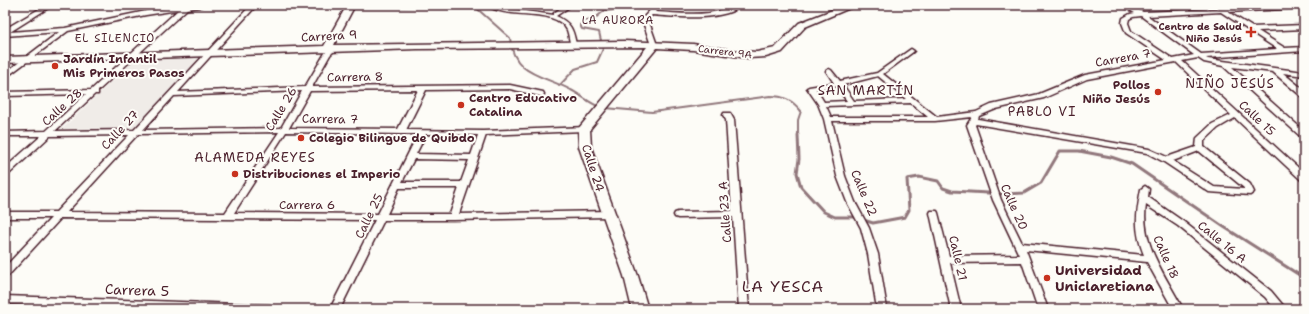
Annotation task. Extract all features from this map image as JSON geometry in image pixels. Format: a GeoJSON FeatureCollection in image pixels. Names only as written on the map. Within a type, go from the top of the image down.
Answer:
{"type":"FeatureCollection","features":[{"type":"Feature","properties":{"kind":"main road","name":"Carrera 9A"},"geometry":{"type":"LineString","coordinates":[[654,45],[694,47],[752,55],[765,54],[777,51],[785,46],[796,29],[802,25],[853,5]]}},
{"type":"Feature","properties":{"kind":"main road","name":"Calle 26"},"geometry":{"type":"LineString","coordinates":[[329,51],[353,7]]}},
{"type":"Feature","properties":{"kind":"main road","name":"Carrera 9"},"geometry":{"type":"LineString","coordinates":[[5,60],[135,55],[329,51],[415,45],[654,45]]}},
{"type":"Feature","properties":{"kind":"main road","name":"Calle 24"},"geometry":{"type":"LineString","coordinates":[[640,309],[631,276],[585,147],[584,129],[654,45]]}},
{"type":"Feature","properties":{"kind":"street"},"geometry":{"type":"LineString","coordinates":[[5,33],[50,5]]}},
{"type":"Feature","properties":{"kind":"street"},"geometry":{"type":"LineString","coordinates":[[5,33],[65,30],[181,7],[200,5]]}},
{"type":"Feature","properties":{"kind":"street","name":"Calle 27"},"geometry":{"type":"LineString","coordinates":[[5,273],[254,5]]}},
{"type":"Feature","properties":{"kind":"street"},"geometry":{"type":"LineString","coordinates":[[490,5],[500,9],[556,14],[569,5]]}},
{"type":"Feature","properties":{"kind":"street"},"geometry":{"type":"LineString","coordinates":[[654,45],[645,21],[646,16],[658,5]]}},
{"type":"Feature","properties":{"kind":"street"},"geometry":{"type":"LineString","coordinates":[[650,13],[710,14],[727,11],[740,5]]}},
{"type":"Feature","properties":{"kind":"street"},"geometry":{"type":"LineString","coordinates":[[1123,5],[1142,14],[1208,61],[1304,74]]}},
{"type":"Feature","properties":{"kind":"street"},"geometry":{"type":"LineString","coordinates":[[1214,5],[1283,50]]}},
{"type":"Feature","properties":{"kind":"street","name":"Calle 28"},"geometry":{"type":"LineString","coordinates":[[5,173],[50,134],[135,55],[181,7]]}},
{"type":"Feature","properties":{"kind":"street"},"geometry":{"type":"LineString","coordinates":[[1142,14],[1301,7]]}},
{"type":"Feature","properties":{"kind":"street"},"geometry":{"type":"LineString","coordinates":[[556,14],[570,28],[573,34],[573,44]]}},
{"type":"Feature","properties":{"kind":"street","name":"Calle 15"},"geometry":{"type":"LineString","coordinates":[[1142,14],[1129,16],[1126,18],[1125,23],[1128,32],[1174,61],[1236,115],[1304,178]]}},
{"type":"Feature","properties":{"kind":"street"},"geometry":{"type":"LineString","coordinates":[[1252,29],[1304,27]]}},
{"type":"Feature","properties":{"kind":"street"},"geometry":{"type":"LineString","coordinates":[[5,76],[65,30]]}},
{"type":"Feature","properties":{"kind":"street","name":"Carrera 7"},"geometry":{"type":"LineString","coordinates":[[975,117],[994,107],[1047,94],[1085,77],[1200,56],[1304,49]]}},
{"type":"Feature","properties":{"kind":"street","name":"Calle 26"},"geometry":{"type":"LineString","coordinates":[[228,216],[284,130],[329,51]]}},
{"type":"Feature","properties":{"kind":"street"},"geometry":{"type":"LineString","coordinates":[[838,84],[879,74],[911,51]]}},
{"type":"Feature","properties":{"kind":"street"},"geometry":{"type":"LineString","coordinates":[[1214,55],[1226,64],[1304,135]]}},
{"type":"Feature","properties":{"kind":"street"},"geometry":{"type":"LineString","coordinates":[[829,71],[852,103]]}},
{"type":"Feature","properties":{"kind":"street"},"geometry":{"type":"LineString","coordinates":[[1276,71],[1304,94]]}},
{"type":"Feature","properties":{"kind":"street"},"geometry":{"type":"LineString","coordinates":[[879,74],[935,119]]}},
{"type":"Feature","properties":{"kind":"street","name":"Calle 22"},"geometry":{"type":"LineString","coordinates":[[838,84],[811,88],[822,104],[828,119],[841,176],[851,202],[865,228],[873,254],[882,309]]}},
{"type":"Feature","properties":{"kind":"street","name":"Carrera 8"},"geometry":{"type":"LineString","coordinates":[[170,94],[307,89],[510,87],[540,94]]}},
{"type":"Feature","properties":{"kind":"street"},"geometry":{"type":"LineString","coordinates":[[401,132],[422,88]]}},
{"type":"Feature","properties":{"kind":"street"},"geometry":{"type":"LineString","coordinates":[[5,94],[95,92]]}},
{"type":"Feature","properties":{"kind":"street"},"geometry":{"type":"LineString","coordinates":[[822,104],[914,101]]}},
{"type":"Feature","properties":{"kind":"street","name":"Calle 23 A"},"geometry":{"type":"LineString","coordinates":[[727,115],[730,120],[744,309]]}},
{"type":"Feature","properties":{"kind":"street"},"geometry":{"type":"LineString","coordinates":[[1200,148],[1200,140],[1215,126],[1236,115]]}},
{"type":"Feature","properties":{"kind":"street"},"geometry":{"type":"LineString","coordinates":[[828,119],[935,119],[975,117],[1142,150],[1167,160],[1212,190],[1250,192],[1247,186],[1200,148]]}},
{"type":"Feature","properties":{"kind":"street","name":"Calle 20"},"geometry":{"type":"LineString","coordinates":[[975,117],[971,125],[992,189],[1025,258],[1043,309]]}},
{"type":"Feature","properties":{"kind":"street","name":"Carrera 7"},"geometry":{"type":"LineString","coordinates":[[5,134],[284,130],[483,133],[584,129]]}},
{"type":"Feature","properties":{"kind":"street","name":"Calle 25"},"geometry":{"type":"LineString","coordinates":[[335,309],[398,185],[423,132]]}},
{"type":"Feature","properties":{"kind":"street"},"geometry":{"type":"LineString","coordinates":[[453,217],[483,133]]}},
{"type":"Feature","properties":{"kind":"street"},"geometry":{"type":"LineString","coordinates":[[1167,160],[1200,148]]}},
{"type":"Feature","properties":{"kind":"street"},"geometry":{"type":"LineString","coordinates":[[412,156],[473,158]]}},
{"type":"Feature","properties":{"kind":"street"},"geometry":{"type":"LineString","coordinates":[[398,185],[464,185]]}},
{"type":"Feature","properties":{"kind":"street","name":"Calle 18"},"geometry":{"type":"LineString","coordinates":[[1145,189],[1141,212],[1142,232],[1150,259],[1178,309]]}},
{"type":"Feature","properties":{"kind":"street","name":"Calle 16 A"},"geometry":{"type":"LineString","coordinates":[[1144,199],[1181,224],[1268,294],[1282,309]]}},
{"type":"Feature","properties":{"kind":"street"},"geometry":{"type":"LineString","coordinates":[[678,215],[711,213],[737,214]]}},
{"type":"Feature","properties":{"kind":"street","name":"Calle 21"},"geometry":{"type":"LineString","coordinates":[[934,213],[956,309]]}},
{"type":"Feature","properties":{"kind":"street","name":"Carrera 6"},"geometry":{"type":"LineString","coordinates":[[5,215],[453,217],[609,214]]}},
{"type":"Feature","properties":{"kind":"street"},"geometry":{"type":"LineString","coordinates":[[1019,246],[1150,259]]}},
{"type":"Feature","properties":{"kind":"street"},"geometry":{"type":"LineString","coordinates":[[945,260],[1025,258]]}},
{"type":"Feature","properties":{"kind":"street","name":"Carrera 5"},"geometry":{"type":"LineString","coordinates":[[5,300],[269,309]]}},
{"type":"Feature","properties":{"kind":"shaded area"},"geometry":{"type":"Polygon","coordinates":[[[201,56],[133,129],[62,129],[137,57],[201,56]]]}},
{"type":"Feature","properties":{"kind":"waterway"},"geometry":{"type":"LineString","coordinates":[[394,5],[401,7],[450,5]]}},
{"type":"Feature","properties":{"kind":"waterway"},"geometry":{"type":"LineString","coordinates":[[473,5],[510,38],[512,51],[517,60],[524,67],[532,73],[560,85]]}},
{"type":"Feature","properties":{"kind":"waterway"},"geometry":{"type":"LineString","coordinates":[[560,85],[575,69],[597,62],[603,49],[599,32],[582,29],[580,25],[583,21],[594,19],[604,11],[656,5]]}},
{"type":"Feature","properties":{"kind":"waterway"},"geometry":{"type":"LineString","coordinates":[[667,5],[686,9],[692,5]]}},
{"type":"Feature","properties":{"kind":"waterway"},"geometry":{"type":"LineString","coordinates":[[560,85],[600,107]]}},
{"type":"Feature","properties":{"kind":"waterway"},"geometry":{"type":"LineString","coordinates":[[605,108],[652,112],[770,96],[779,97],[791,101],[801,111],[798,120],[798,135]]}},
{"type":"Feature","properties":{"kind":"waterway"},"geometry":{"type":"LineString","coordinates":[[798,135],[799,159],[797,173],[801,187],[824,212],[835,217],[854,217],[873,223],[905,217],[909,210],[907,179],[919,177],[938,181],[943,188],[952,191],[1006,194],[1024,193],[1041,183],[1060,151],[1079,151],[1111,157],[1132,164],[1224,227],[1304,278]]}},
{"type":"Feature","properties":{"kind":"place","name":"Centro de Salud Niño Jesús"},"geometry":{"type":"Point","coordinates":[1251,32]}},
{"type":"Feature","properties":{"kind":"place","name":"Jardín Infantil Mis Primeros Pasos"},"geometry":{"type":"Point","coordinates":[55,66]}},
{"type":"Feature","properties":{"kind":"place","name":"Pollos Niño Jesús"},"geometry":{"type":"Point","coordinates":[1158,92]}},
{"type":"Feature","properties":{"kind":"place","name":"Centro Educativo Catalina"},"geometry":{"type":"Point","coordinates":[461,105]}},
{"type":"Feature","properties":{"kind":"place","name":"Colegio Bilingue de Quibdo"},"geometry":{"type":"Point","coordinates":[301,138]}},
{"type":"Feature","properties":{"kind":"place","name":"Distribuciones el Imperio"},"geometry":{"type":"Point","coordinates":[235,174]}},
{"type":"Feature","properties":{"kind":"place","name":"Universidad Uniclaretiana"},"geometry":{"type":"Point","coordinates":[1047,278]}},
{"type":"Feature","properties":{"kind":"district","name":"LA AURORA"},"geometry":{"type":"Point","coordinates":[618,20]}},
{"type":"Feature","properties":{"kind":"district","name":"EL SILENCIO"},"geometry":{"type":"Point","coordinates":[115,38]}},
{"type":"Feature","properties":{"kind":"district","name":"NIÑO JESÚS"},"geometry":{"type":"Point","coordinates":[1230,83]}},
{"type":"Feature","properties":{"kind":"district","name":"SAN MARTÍN"},"geometry":{"type":"Point","coordinates":[866,90]}},
{"type":"Feature","properties":{"kind":"district","name":"PABLO VI"},"geometry":{"type":"Point","coordinates":[1042,111]}},
{"type":"Feature","properties":{"kind":"district","name":"ALAMEDA REYES"},"geometry":{"type":"Point","coordinates":[255,157]}},
{"type":"Feature","properties":{"kind":"district","name":"LA YESCA"},"geometry":{"type":"Point","coordinates":[783,286]}}]}
